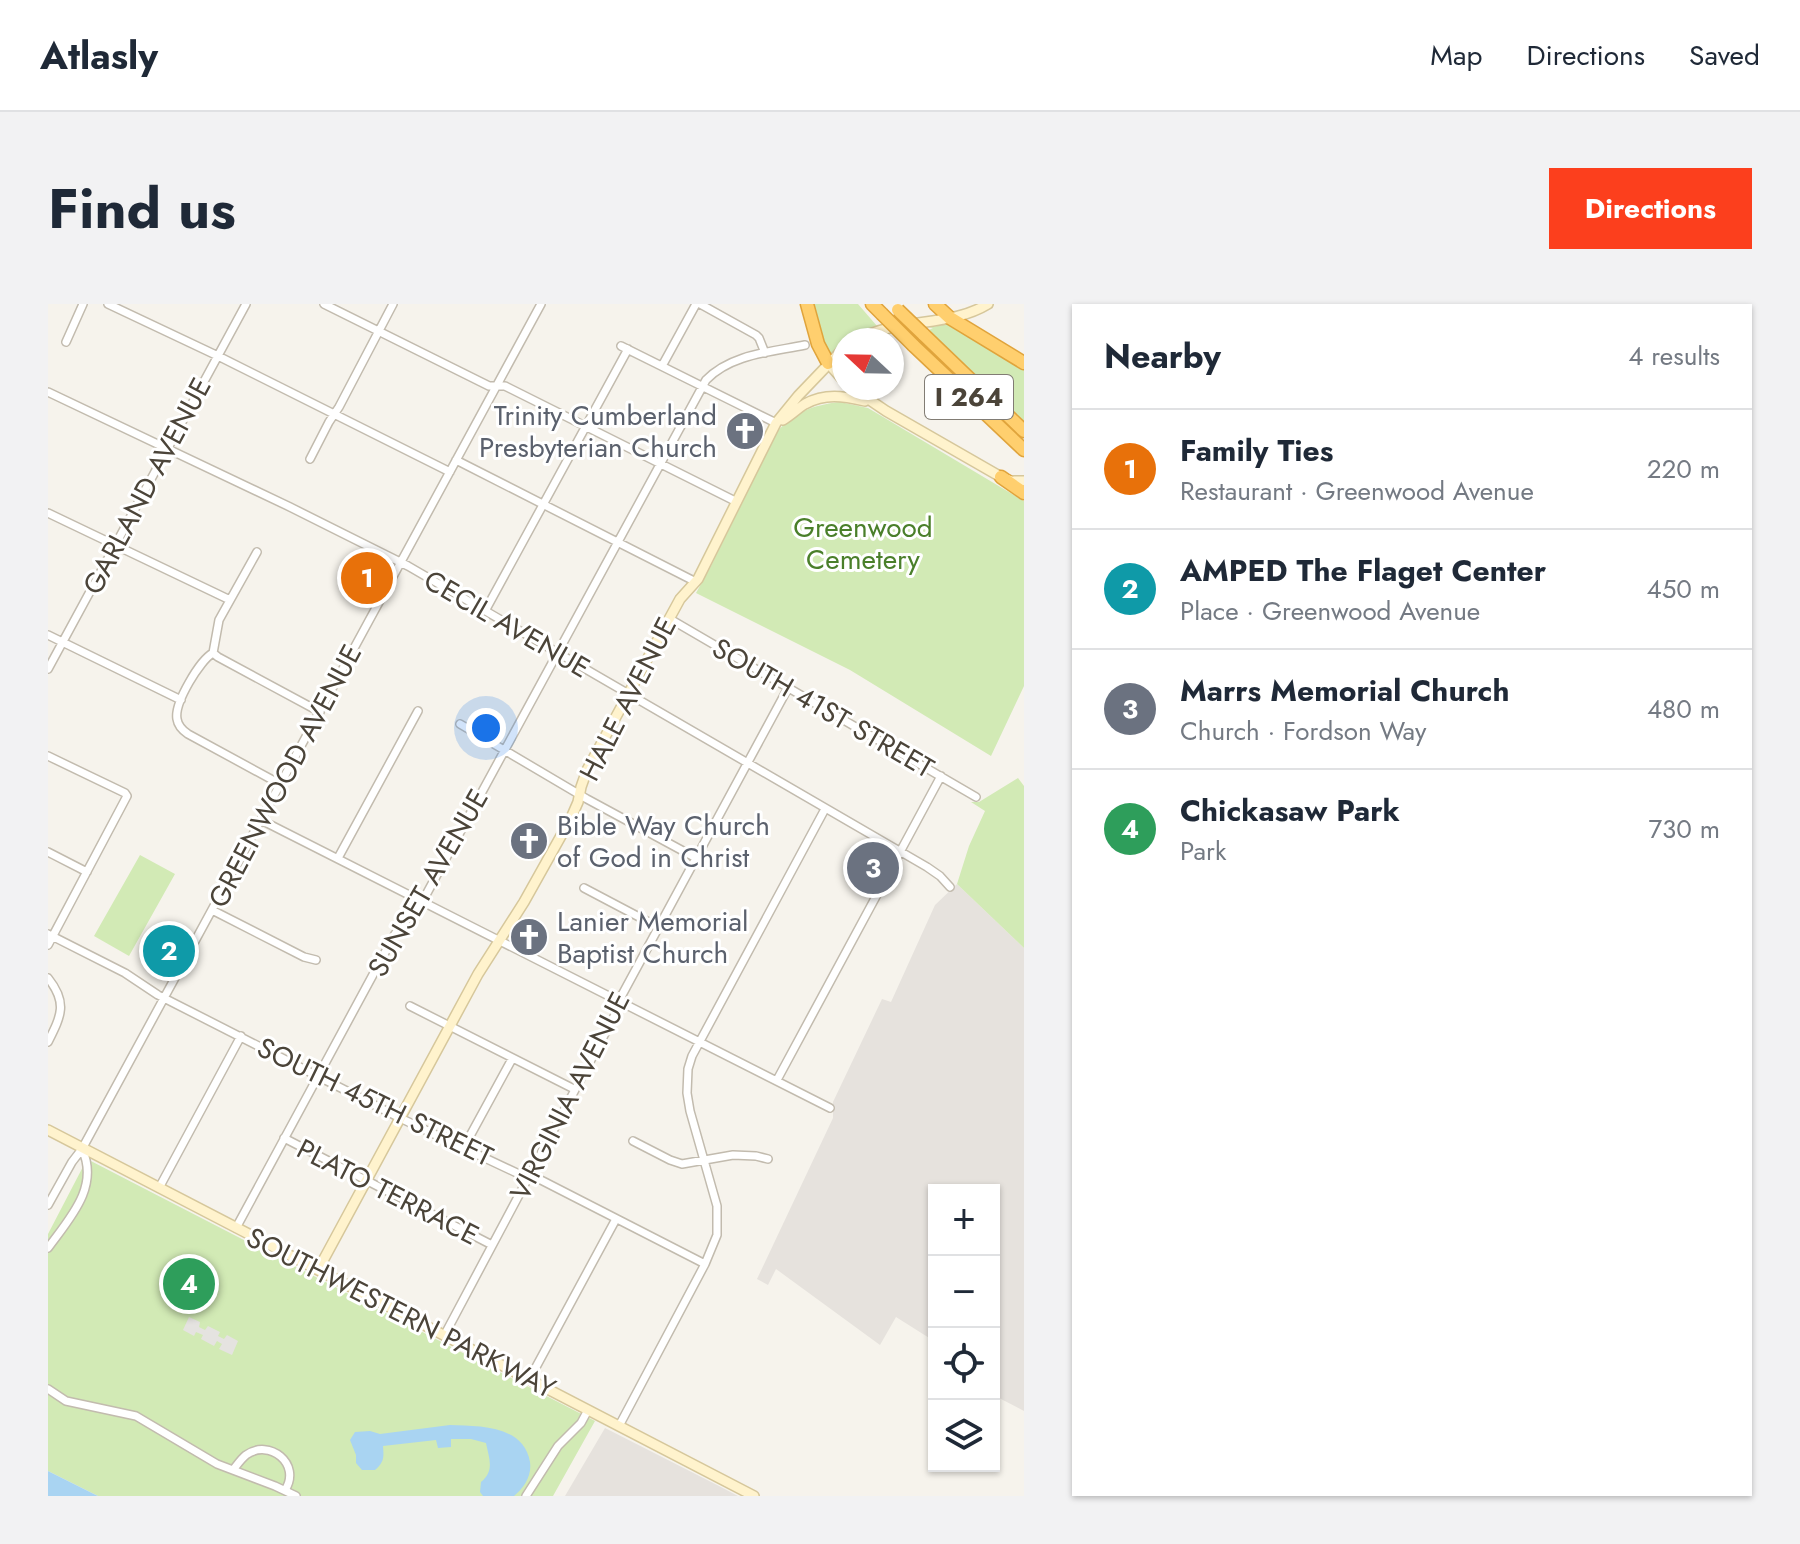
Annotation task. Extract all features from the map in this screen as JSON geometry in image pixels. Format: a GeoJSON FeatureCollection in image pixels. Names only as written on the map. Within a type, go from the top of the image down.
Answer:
{"type":"FeatureCollection","features":[{"type":"Feature","properties":{"kind":"highway"},"geometry":{"type":"LineString","coordinates":[[807,304],[818,344],[828,363]]}},
{"type":"Feature","properties":{"kind":"highway","name":"I 264"},"geometry":{"type":"LineString","coordinates":[[872,304],[890,309],[923,334],[1024,431]]}},
{"type":"Feature","properties":{"kind":"highway"},"geometry":{"type":"LineString","coordinates":[[935,304],[950,318],[1024,363]]}},
{"type":"Feature","properties":{"kind":"highway","name":"I 264"},"geometry":{"type":"LineString","coordinates":[[890,309],[913,345],[1024,450]]}},
{"type":"Feature","properties":{"kind":"highway"},"geometry":{"type":"LineString","coordinates":[[1001,477],[1024,493]]}},
{"type":"Feature","properties":{"kind":"street"},"geometry":{"type":"LineString","coordinates":[[66,342],[83,304]]}},
{"type":"Feature","properties":{"kind":"street"},"geometry":{"type":"LineString","coordinates":[[108,304],[450,472]]}},
{"type":"Feature","properties":{"kind":"street","name":"GARLAND AVENUE"},"geometry":{"type":"LineString","coordinates":[[48,669],[246,304]]}},
{"type":"Feature","properties":{"kind":"street"},"geometry":{"type":"LineString","coordinates":[[324,304],[489,386],[505,386],[737,502]]}},
{"type":"Feature","properties":{"kind":"street"},"geometry":{"type":"LineString","coordinates":[[310,459],[393,304]]}},
{"type":"Feature","properties":{"kind":"street"},"geometry":{"type":"LineString","coordinates":[[662,366],[698,304],[756,335],[765,353]]}},
{"type":"Feature","properties":{"kind":"street"},"geometry":{"type":"LineString","coordinates":[[893,328],[950,318],[988,304]]}},
{"type":"Feature","properties":{"kind":"street","name":"GREENWOOD AVENUE"},"geometry":{"type":"LineString","coordinates":[[48,1205],[165,998],[539,305]]}},
{"type":"Feature","properties":{"kind":"street","name":"SUNSET AVENUE"},"geometry":{"type":"LineString","coordinates":[[236,1228],[395,934],[427,893],[703,386],[715,371],[729,363],[805,345]]}},
{"type":"Feature","properties":{"kind":"street"},"geometry":{"type":"LineString","coordinates":[[485,611],[587,427],[624,348],[776,423]]}},
{"type":"Feature","properties":{"kind":"street"},"geometry":{"type":"LineString","coordinates":[[776,423],[832,359]]}},
{"type":"Feature","properties":{"kind":"street"},"geometry":{"type":"LineString","coordinates":[[828,363],[832,367]]}},
{"type":"Feature","properties":{"kind":"street","name":"CECIL AVENUE"},"geometry":{"type":"LineString","coordinates":[[48,392],[401,563],[940,876],[950,887]]}},
{"type":"Feature","properties":{"kind":"street"},"geometry":{"type":"LineString","coordinates":[[776,423],[826,396],[872,402]]}},
{"type":"Feature","properties":{"kind":"street"},"geometry":{"type":"LineString","coordinates":[[869,400],[1001,477],[1024,481]]}},
{"type":"Feature","properties":{"kind":"street","name":"HALE AVENUE"},"geometry":{"type":"LineString","coordinates":[[318,1270],[478,974],[524,902],[571,818],[587,770],[680,599],[696,582],[776,423]]}},
{"type":"Feature","properties":{"kind":"street"},"geometry":{"type":"LineString","coordinates":[[456,460],[696,582]]}},
{"type":"Feature","properties":{"kind":"street"},"geometry":{"type":"LineString","coordinates":[[48,513],[230,600]]}},
{"type":"Feature","properties":{"kind":"street"},"geometry":{"type":"LineString","coordinates":[[257,552],[219,620],[213,653],[203,661],[177,713],[178,723],[188,734],[280,784]]}},
{"type":"Feature","properties":{"kind":"street","name":"SOUTH 41ST STREET"},"geometry":{"type":"LineString","coordinates":[[670,619],[976,797]]}},
{"type":"Feature","properties":{"kind":"street"},"geometry":{"type":"LineString","coordinates":[[48,635],[181,700]]}},
{"type":"Feature","properties":{"kind":"street"},"geometry":{"type":"LineString","coordinates":[[213,653],[320,712]]}},
{"type":"Feature","properties":{"kind":"street","name":"VIRGINIA AVENUE"},"geometry":{"type":"LineString","coordinates":[[444,1336],[618,1009],[658,927],[788,688]]}},
{"type":"Feature","properties":{"kind":"street"},"geometry":{"type":"LineString","coordinates":[[338,858],[418,711]]}},
{"type":"Feature","properties":{"kind":"street"},"geometry":{"type":"LineString","coordinates":[[460,724],[696,858]]}},
{"type":"Feature","properties":{"kind":"street"},"geometry":{"type":"LineString","coordinates":[[48,756],[127,796],[50,935],[48,945]]}},
{"type":"Feature","properties":{"kind":"street"},"geometry":{"type":"LineString","coordinates":[[777,1080],[941,776]]}},
{"type":"Feature","properties":{"kind":"street"},"geometry":{"type":"LineString","coordinates":[[619,1426],[714,1245],[718,1218],[715,1197],[690,1111],[688,1069],[699,1041],[825,809]]}},
{"type":"Feature","properties":{"kind":"street"},"geometry":{"type":"LineString","coordinates":[[261,820],[830,1108]]}},
{"type":"Feature","properties":{"kind":"street"},"geometry":{"type":"LineString","coordinates":[[48,852],[87,872]]}},
{"type":"Feature","properties":{"kind":"street"},"geometry":{"type":"LineString","coordinates":[[584,888],[658,927]]}},
{"type":"Feature","properties":{"kind":"street"},"geometry":{"type":"LineString","coordinates":[[212,910],[304,957],[316,960]]}},
{"type":"Feature","properties":{"kind":"street","name":"SOUTH 45TH STREET"},"geometry":{"type":"LineString","coordinates":[[50,935],[125,973],[165,998],[400,1118],[529,1176],[705,1264]]}},
{"type":"Feature","properties":{"kind":"street"},"geometry":{"type":"LineString","coordinates":[[48,978],[56,989],[61,1006],[58,1022],[48,1042]]}},
{"type":"Feature","properties":{"kind":"street"},"geometry":{"type":"LineString","coordinates":[[410,1006],[574,1089]]}},
{"type":"Feature","properties":{"kind":"street"},"geometry":{"type":"LineString","coordinates":[[159,1188],[241,1036]]}},
{"type":"Feature","properties":{"kind":"street"},"geometry":{"type":"LineString","coordinates":[[464,1147],[512,1059]]}},
{"type":"Feature","properties":{"kind":"street","name":"SOUTHWESTERN PARKWAY"},"geometry":{"type":"LineString","coordinates":[[48,1130],[754,1496]]}},
{"type":"Feature","properties":{"kind":"street","name":"PLATO TERRACE"},"geometry":{"type":"LineString","coordinates":[[284,1138],[492,1245]]}},
{"type":"Feature","properties":{"kind":"street"},"geometry":{"type":"LineString","coordinates":[[633,1141],[676,1163],[733,1155],[768,1159]]}},
{"type":"Feature","properties":{"kind":"street"},"geometry":{"type":"LineString","coordinates":[[48,1248],[84,1193],[88,1171],[82,1149]]}},
{"type":"Feature","properties":{"kind":"street"},"geometry":{"type":"LineString","coordinates":[[529,1380],[616,1219]]}},
{"type":"Feature","properties":{"kind":"street"},"geometry":{"type":"LineString","coordinates":[[48,1389],[66,1401],[136,1416],[217,1464],[296,1496]]}},
{"type":"Feature","properties":{"kind":"street"},"geometry":{"type":"LineString","coordinates":[[526,1496],[558,1446],[581,1423],[588,1410]]}},
{"type":"Feature","properties":{"kind":"street"},"geometry":{"type":"LineString","coordinates":[[233,1470],[252,1451],[276,1453],[285,1460],[290,1471],[290,1483],[285,1490]]}},
{"type":"Feature","properties":{"kind":"shaded area"},"geometry":{"type":"Polygon","coordinates":[[[957,884],[1024,948],[1024,1411],[1000,1398],[1000,1184],[928,1184],[928,1337],[896,1317],[880,1345],[776,1269],[768,1285],[757,1279],[833,1118],[833,1102],[882,999],[891,1002],[935,905],[957,884]]]}},
{"type":"Feature","properties":{"kind":"shaded area"},"geometry":{"type":"Polygon","coordinates":[[[189,1317],[200,1322],[199,1327],[205,1330],[208,1326],[220,1332],[218,1336],[224,1339],[227,1335],[238,1341],[232,1355],[219,1349],[222,1344],[217,1341],[214,1346],[201,1339],[203,1335],[196,1332],[194,1336],[183,1330],[189,1317]]]}},
{"type":"Feature","properties":{"kind":"shaded area"},"geometry":{"type":"Polygon","coordinates":[[[605,1428],[719,1486],[738,1496],[565,1496],[605,1428]]]}},
{"type":"Feature","properties":{"kind":"green space"},"geometry":{"type":"Polygon","coordinates":[[[809,304],[858,304],[877,326],[832,328],[832,354],[829,357],[809,304]]]}},
{"type":"Feature","properties":{"kind":"green space"},"geometry":{"type":"Polygon","coordinates":[[[947,324],[1024,368],[1024,421],[929,330],[933,328],[928,328],[947,324]]]}},
{"type":"Feature","properties":{"kind":"green space","name":"Greenwood Cemetery"},"geometry":{"type":"Polygon","coordinates":[[[840,402],[868,408],[1024,501],[1024,686],[991,756],[850,670],[696,593],[776,433],[805,411],[840,402]]]}},
{"type":"Feature","properties":{"kind":"green space"},"geometry":{"type":"Polygon","coordinates":[[[1018,778],[1024,786],[1024,948],[957,884],[969,846],[985,811],[971,802],[979,802],[1018,778]]]}},
{"type":"Feature","properties":{"kind":"green space"},"geometry":{"type":"Polygon","coordinates":[[[140,855],[175,874],[129,956],[94,936],[140,855]]]}},
{"type":"Feature","properties":{"kind":"green space"},"geometry":{"type":"Polygon","coordinates":[[[87,1159],[595,1421],[553,1496],[98,1496],[48,1471],[48,1234],[87,1159]]]}},
{"type":"Feature","properties":{"kind":"water"},"geometry":{"type":"Polygon","coordinates":[[[450,1425],[499,1430],[519,1441],[526,1450],[530,1472],[518,1493],[514,1496],[483,1496],[480,1492],[481,1482],[490,1469],[486,1443],[471,1439],[451,1439],[451,1447],[438,1448],[436,1440],[383,1446],[383,1460],[375,1470],[362,1470],[356,1463],[350,1440],[355,1432],[380,1434],[450,1425]]]}},
{"type":"Feature","properties":{"kind":"water"},"geometry":{"type":"Polygon","coordinates":[[[48,1471],[98,1496],[48,1496],[48,1471]]]}},
{"type":"Feature","properties":{"kind":"place","name":"Trinity Cumberland Presbyterian Church"},"geometry":{"type":"Point","coordinates":[745,431]}},
{"type":"Feature","properties":{"kind":"place","name":"Family Ties"},"geometry":{"type":"Point","coordinates":[367,578]}},
{"type":"Feature","properties":{"kind":"place","name":"Bible Way Church of God in Christ"},"geometry":{"type":"Point","coordinates":[529,841]}},
{"type":"Feature","properties":{"kind":"place","name":"Marrs Memorial Church"},"geometry":{"type":"Point","coordinates":[873,868]}},
{"type":"Feature","properties":{"kind":"place","name":"Lanier Memorial Baptist Church"},"geometry":{"type":"Point","coordinates":[529,937]}},
{"type":"Feature","properties":{"kind":"place","name":"AMPED The Flaget Center"},"geometry":{"type":"Point","coordinates":[169,951]}},
{"type":"Feature","properties":{"kind":"place","name":"Chickasaw Park"},"geometry":{"type":"Point","coordinates":[189,1284]}}]}
